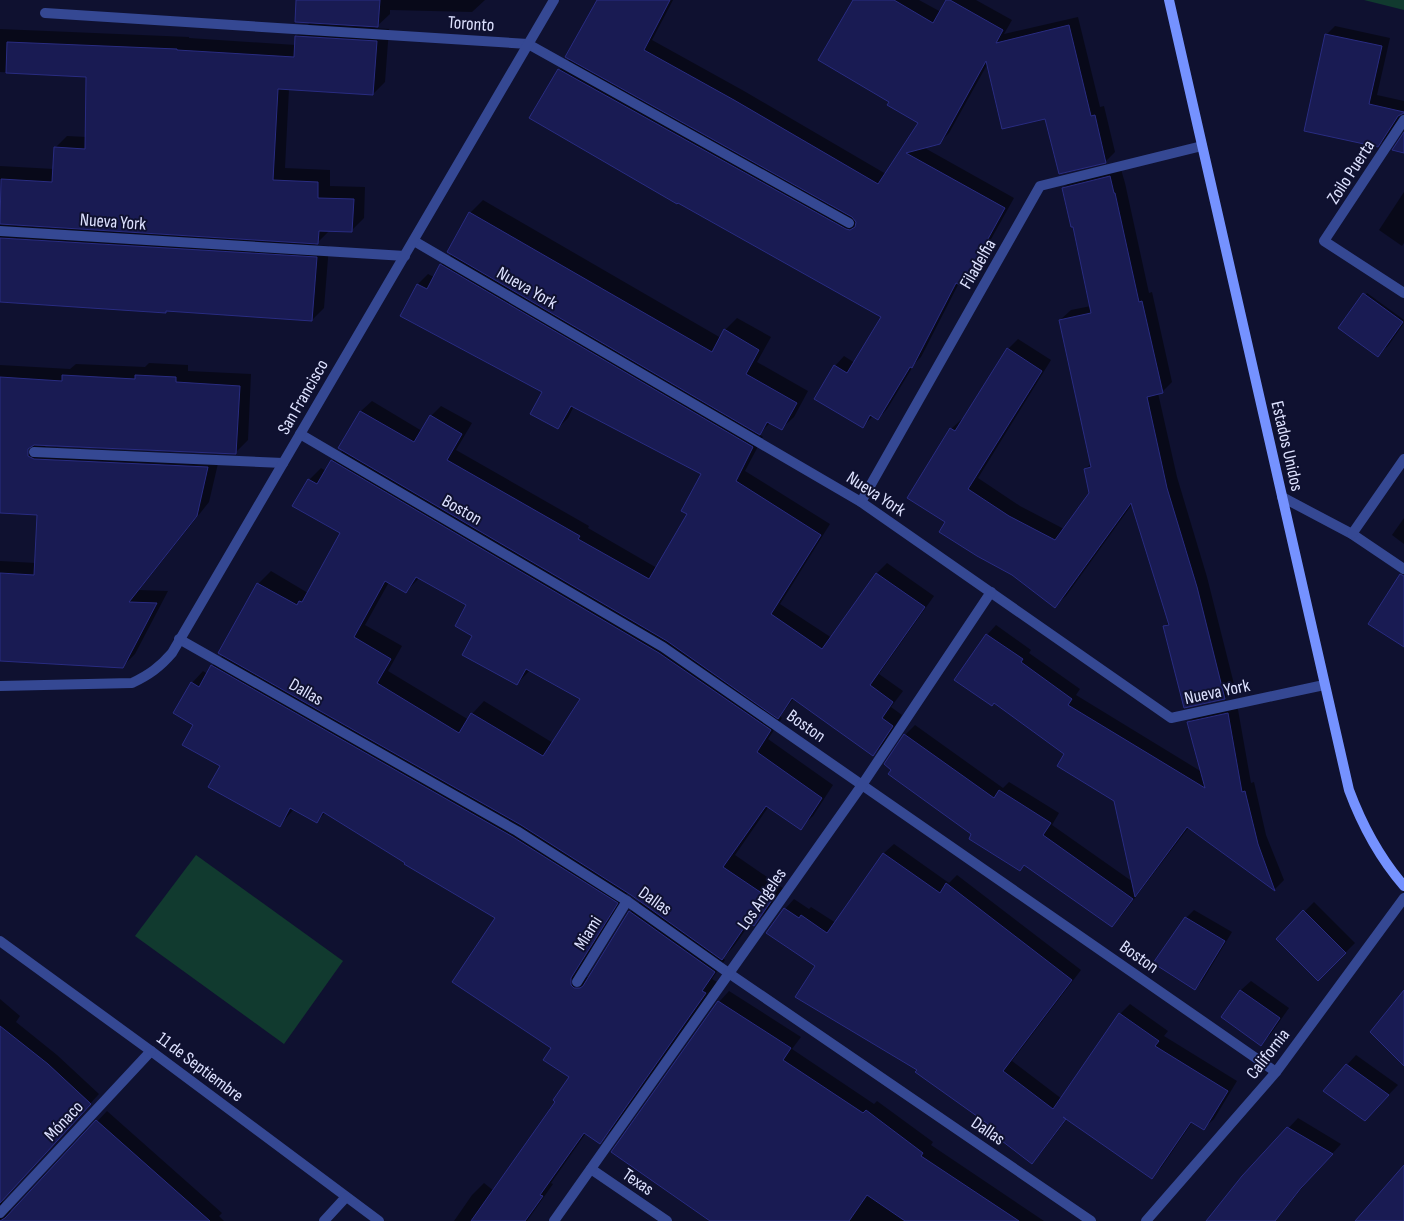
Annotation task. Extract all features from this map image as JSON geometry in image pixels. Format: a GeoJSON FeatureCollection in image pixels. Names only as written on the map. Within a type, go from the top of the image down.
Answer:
{"type":"FeatureCollection","features":[{"type":"Feature","properties":{"kind":"main road","name":"Estados Unidos"},"geometry":{"type":"LineString","coordinates":[[1169,0],[1349,790],[1360,818],[1374,845],[1404,886]]}},
{"type":"Feature","properties":{"kind":"street","name":"San Francisco"},"geometry":{"type":"LineString","coordinates":[[0,686],[132,683],[148,676],[162,665],[172,653],[554,0]]}},
{"type":"Feature","properties":{"kind":"street","name":"Toronto"},"geometry":{"type":"LineString","coordinates":[[45,13],[528,44],[849,223]]}},
{"type":"Feature","properties":{"kind":"street","name":"Zoilo Puerta"},"geometry":{"type":"LineString","coordinates":[[1404,120],[1324,241],[1404,293]]}},
{"type":"Feature","properties":{"kind":"street","name":"Filadelfia"},"geometry":{"type":"LineString","coordinates":[[862,502],[1040,186],[1202,146]]}},
{"type":"Feature","properties":{"kind":"street","name":"Nueva York"},"geometry":{"type":"LineString","coordinates":[[0,231],[405,256]]}},
{"type":"Feature","properties":{"kind":"street","name":"Nueva York"},"geometry":{"type":"LineString","coordinates":[[414,241],[862,502],[1171,718],[1324,685]]}},
{"type":"Feature","properties":{"kind":"street","name":"Boston"},"geometry":{"type":"LineString","coordinates":[[300,434],[663,647],[1276,1072]]}},
{"type":"Feature","properties":{"kind":"street"},"geometry":{"type":"LineString","coordinates":[[34,452],[283,463]]}},
{"type":"Feature","properties":{"kind":"street"},"geometry":{"type":"LineString","coordinates":[[1352,534],[1404,459]]}},
{"type":"Feature","properties":{"kind":"street"},"geometry":{"type":"LineString","coordinates":[[1282,497],[1352,534],[1404,569]]}},
{"type":"Feature","properties":{"kind":"street","name":"Los Angeles"},"geometry":{"type":"LineString","coordinates":[[554,1221],[862,785],[991,592]]}},
{"type":"Feature","properties":{"kind":"street","name":"Dallas"},"geometry":{"type":"LineString","coordinates":[[179,639],[517,831],[627,901],[730,974],[1091,1221]]}},
{"type":"Feature","properties":{"kind":"street","name":"California"},"geometry":{"type":"LineString","coordinates":[[1146,1221],[1276,1072],[1404,898]]}},
{"type":"Feature","properties":{"kind":"street","name":"Miami"},"geometry":{"type":"LineString","coordinates":[[577,982],[627,901]]}},
{"type":"Feature","properties":{"kind":"street","name":"11 de Septiembre"},"geometry":{"type":"LineString","coordinates":[[0,942],[151,1051],[379,1221]]}},
{"type":"Feature","properties":{"kind":"street","name":"Mónaco"},"geometry":{"type":"LineString","coordinates":[[0,1213],[151,1051]]}},
{"type":"Feature","properties":{"kind":"street","name":"Texas"},"geometry":{"type":"LineString","coordinates":[[591,1170],[667,1221]]}},
{"type":"Feature","properties":{"kind":"street"},"geometry":{"type":"LineString","coordinates":[[324,1221],[346,1197]]}},
{"type":"Feature","properties":{"kind":"green space"},"geometry":{"type":"Polygon","coordinates":[[[1364,0],[1404,0],[1404,10],[1364,0]]]}},
{"type":"Feature","properties":{"kind":"green space"},"geometry":{"type":"Polygon","coordinates":[[[196,855],[343,961],[284,1044],[135,936],[196,855]]]}},
{"type":"Feature","properties":{"kind":"building"},"geometry":{"type":"Polygon","coordinates":[[[296,0],[380,0],[378,27],[295,22],[296,0]]]}},
{"type":"Feature","properties":{"kind":"building"},"geometry":{"type":"Polygon","coordinates":[[[597,0],[670,0],[644,50],[878,184],[918,123],[887,105],[889,102],[818,60],[853,0],[894,0],[933,23],[946,0],[950,0],[1003,30],[996,43],[1069,25],[1091,116],[1095,115],[1106,163],[1059,174],[1045,119],[1002,129],[986,61],[940,144],[906,153],[1005,208],[962,286],[956,283],[912,368],[910,367],[878,420],[870,415],[863,428],[814,399],[834,365],[847,373],[881,317],[677,204],[529,118],[558,69],[846,229],[850,230],[855,227],[856,222],[852,217],[565,57],[597,0]]]}},
{"type":"Feature","properties":{"kind":"building"},"geometry":{"type":"Polygon","coordinates":[[[1325,34],[1382,46],[1369,104],[1404,113],[1398,116],[1378,147],[1304,131],[1325,34]]]}},
{"type":"Feature","properties":{"kind":"building"},"geometry":{"type":"Polygon","coordinates":[[[295,36],[377,41],[373,95],[278,89],[273,180],[318,182],[318,198],[354,199],[352,232],[319,231],[318,244],[0,224],[1,179],[52,182],[54,147],[85,149],[86,77],[6,73],[7,42],[177,49],[294,57],[295,36]]]}},
{"type":"Feature","properties":{"kind":"building"},"geometry":{"type":"Polygon","coordinates":[[[1404,132],[1404,153],[1392,150],[1404,132]]]}},
{"type":"Feature","properties":{"kind":"building"},"geometry":{"type":"Polygon","coordinates":[[[1110,176],[1139,302],[1142,301],[1163,393],[1147,397],[1167,488],[1197,587],[1225,699],[1184,708],[1163,626],[1169,625],[1131,503],[1055,608],[1012,575],[939,532],[945,522],[907,498],[950,428],[955,431],[1007,348],[1042,371],[968,489],[1009,516],[1055,540],[1089,493],[1084,469],[1091,467],[1059,320],[1091,313],[1073,227],[1071,227],[1062,188],[1110,176]]]}},
{"type":"Feature","properties":{"kind":"building"},"geometry":{"type":"Polygon","coordinates":[[[469,212],[712,352],[724,329],[759,350],[746,374],[797,403],[782,430],[767,422],[760,435],[447,252],[469,212]]]}},
{"type":"Feature","properties":{"kind":"building"},"geometry":{"type":"Polygon","coordinates":[[[0,238],[317,257],[312,321],[0,302],[0,238]]]}},
{"type":"Feature","properties":{"kind":"building"},"geometry":{"type":"Polygon","coordinates":[[[440,264],[753,447],[736,481],[821,535],[771,614],[822,649],[876,573],[925,607],[870,685],[893,702],[882,718],[893,726],[873,756],[792,698],[778,719],[667,641],[338,448],[360,411],[414,442],[430,415],[462,434],[447,460],[580,536],[578,539],[649,579],[687,514],[681,511],[701,474],[571,406],[558,429],[530,414],[542,392],[400,316],[417,284],[427,289],[440,264]]]}},
{"type":"Feature","properties":{"kind":"building"},"geometry":{"type":"Polygon","coordinates":[[[1363,293],[1403,322],[1378,357],[1338,328],[1363,293]]]}},
{"type":"Feature","properties":{"kind":"building"},"geometry":{"type":"Polygon","coordinates":[[[62,375],[135,379],[135,375],[176,377],[176,382],[240,386],[236,454],[34,445],[28,449],[28,456],[34,459],[208,467],[197,516],[129,602],[157,603],[123,668],[0,661],[0,573],[34,575],[37,515],[0,513],[0,377],[62,381],[62,375]]]}},
{"type":"Feature","properties":{"kind":"building"},"geometry":{"type":"Polygon","coordinates":[[[331,460],[659,653],[771,730],[757,752],[822,798],[801,830],[766,806],[723,867],[772,900],[754,926],[748,922],[722,960],[631,895],[521,825],[218,653],[257,583],[297,605],[299,601],[302,602],[340,533],[292,506],[308,479],[317,484],[331,460]],[[416,577],[406,593],[385,581],[354,637],[391,659],[377,683],[459,733],[471,713],[543,756],[580,699],[526,669],[517,685],[462,655],[472,636],[455,626],[466,605],[416,577]]]}},
{"type":"Feature","properties":{"kind":"building"},"geometry":{"type":"Polygon","coordinates":[[[1400,574],[1404,576],[1404,647],[1368,624],[1400,574]]]}},
{"type":"Feature","properties":{"kind":"building"},"geometry":{"type":"Polygon","coordinates":[[[986,634],[1023,659],[1021,662],[1072,699],[1068,705],[1205,788],[1187,722],[1228,713],[1242,792],[1245,791],[1258,844],[1275,891],[1187,827],[1135,897],[1114,801],[1057,766],[1064,754],[994,703],[992,706],[954,680],[986,634]]]}},
{"type":"Feature","properties":{"kind":"building"},"geometry":{"type":"Polygon","coordinates":[[[211,665],[513,837],[618,903],[571,978],[571,985],[574,988],[583,986],[629,911],[715,972],[702,991],[706,993],[600,1144],[584,1133],[540,1195],[543,1196],[525,1221],[471,1221],[555,1102],[553,1100],[569,1077],[543,1060],[551,1048],[452,982],[495,918],[404,864],[323,812],[317,823],[290,808],[280,827],[208,787],[220,766],[182,745],[193,725],[173,713],[191,682],[199,687],[211,665]]]}},
{"type":"Feature","properties":{"kind":"building"},"geometry":{"type":"Polygon","coordinates":[[[904,734],[994,798],[999,790],[1051,823],[1043,835],[1133,899],[1112,927],[1024,865],[1020,871],[969,839],[971,834],[888,774],[891,770],[884,764],[904,734]]]}},
{"type":"Feature","properties":{"kind":"building"},"geometry":{"type":"Polygon","coordinates":[[[883,853],[940,893],[946,883],[1072,980],[1003,1071],[1053,1109],[1119,1013],[1159,1041],[1155,1046],[1228,1091],[1204,1130],[1191,1122],[1152,1179],[1066,1119],[1032,1164],[985,1128],[988,1124],[915,1072],[917,1070],[795,997],[815,966],[766,933],[784,908],[799,918],[801,915],[827,933],[883,853]]]}},
{"type":"Feature","properties":{"kind":"building"},"geometry":{"type":"Polygon","coordinates":[[[1303,910],[1346,953],[1318,981],[1276,939],[1303,910]]]}},
{"type":"Feature","properties":{"kind":"building"},"geometry":{"type":"Polygon","coordinates":[[[1185,917],[1225,941],[1195,990],[1153,963],[1185,917]]]}},
{"type":"Feature","properties":{"kind":"building"},"geometry":{"type":"Polygon","coordinates":[[[1240,990],[1280,1018],[1261,1046],[1221,1017],[1240,990]]]}},
{"type":"Feature","properties":{"kind":"building"},"geometry":{"type":"Polygon","coordinates":[[[1404,990],[1404,1066],[1370,1032],[1404,990]]]}},
{"type":"Feature","properties":{"kind":"building"},"geometry":{"type":"Polygon","coordinates":[[[718,1001],[791,1048],[783,1060],[863,1113],[866,1110],[923,1153],[921,1156],[1019,1221],[905,1221],[867,1195],[849,1221],[710,1221],[611,1152],[718,1001]]]}},
{"type":"Feature","properties":{"kind":"building"},"geometry":{"type":"Polygon","coordinates":[[[0,1026],[48,1064],[91,1104],[0,1203],[0,1026]]]}},
{"type":"Feature","properties":{"kind":"building"},"geometry":{"type":"Polygon","coordinates":[[[1346,1064],[1389,1095],[1365,1121],[1323,1091],[1346,1064]]]}},
{"type":"Feature","properties":{"kind":"building"},"geometry":{"type":"Polygon","coordinates":[[[96,1120],[210,1221],[0,1221],[5,1218],[96,1120]]]}},
{"type":"Feature","properties":{"kind":"building"},"geometry":{"type":"Polygon","coordinates":[[[1287,1127],[1333,1154],[1301,1188],[1275,1221],[1206,1221],[1242,1176],[1287,1127]]]}},
{"type":"Feature","properties":{"kind":"building"},"geometry":{"type":"Polygon","coordinates":[[[1404,1165],[1404,1221],[1355,1221],[1404,1165]]]}}]}
